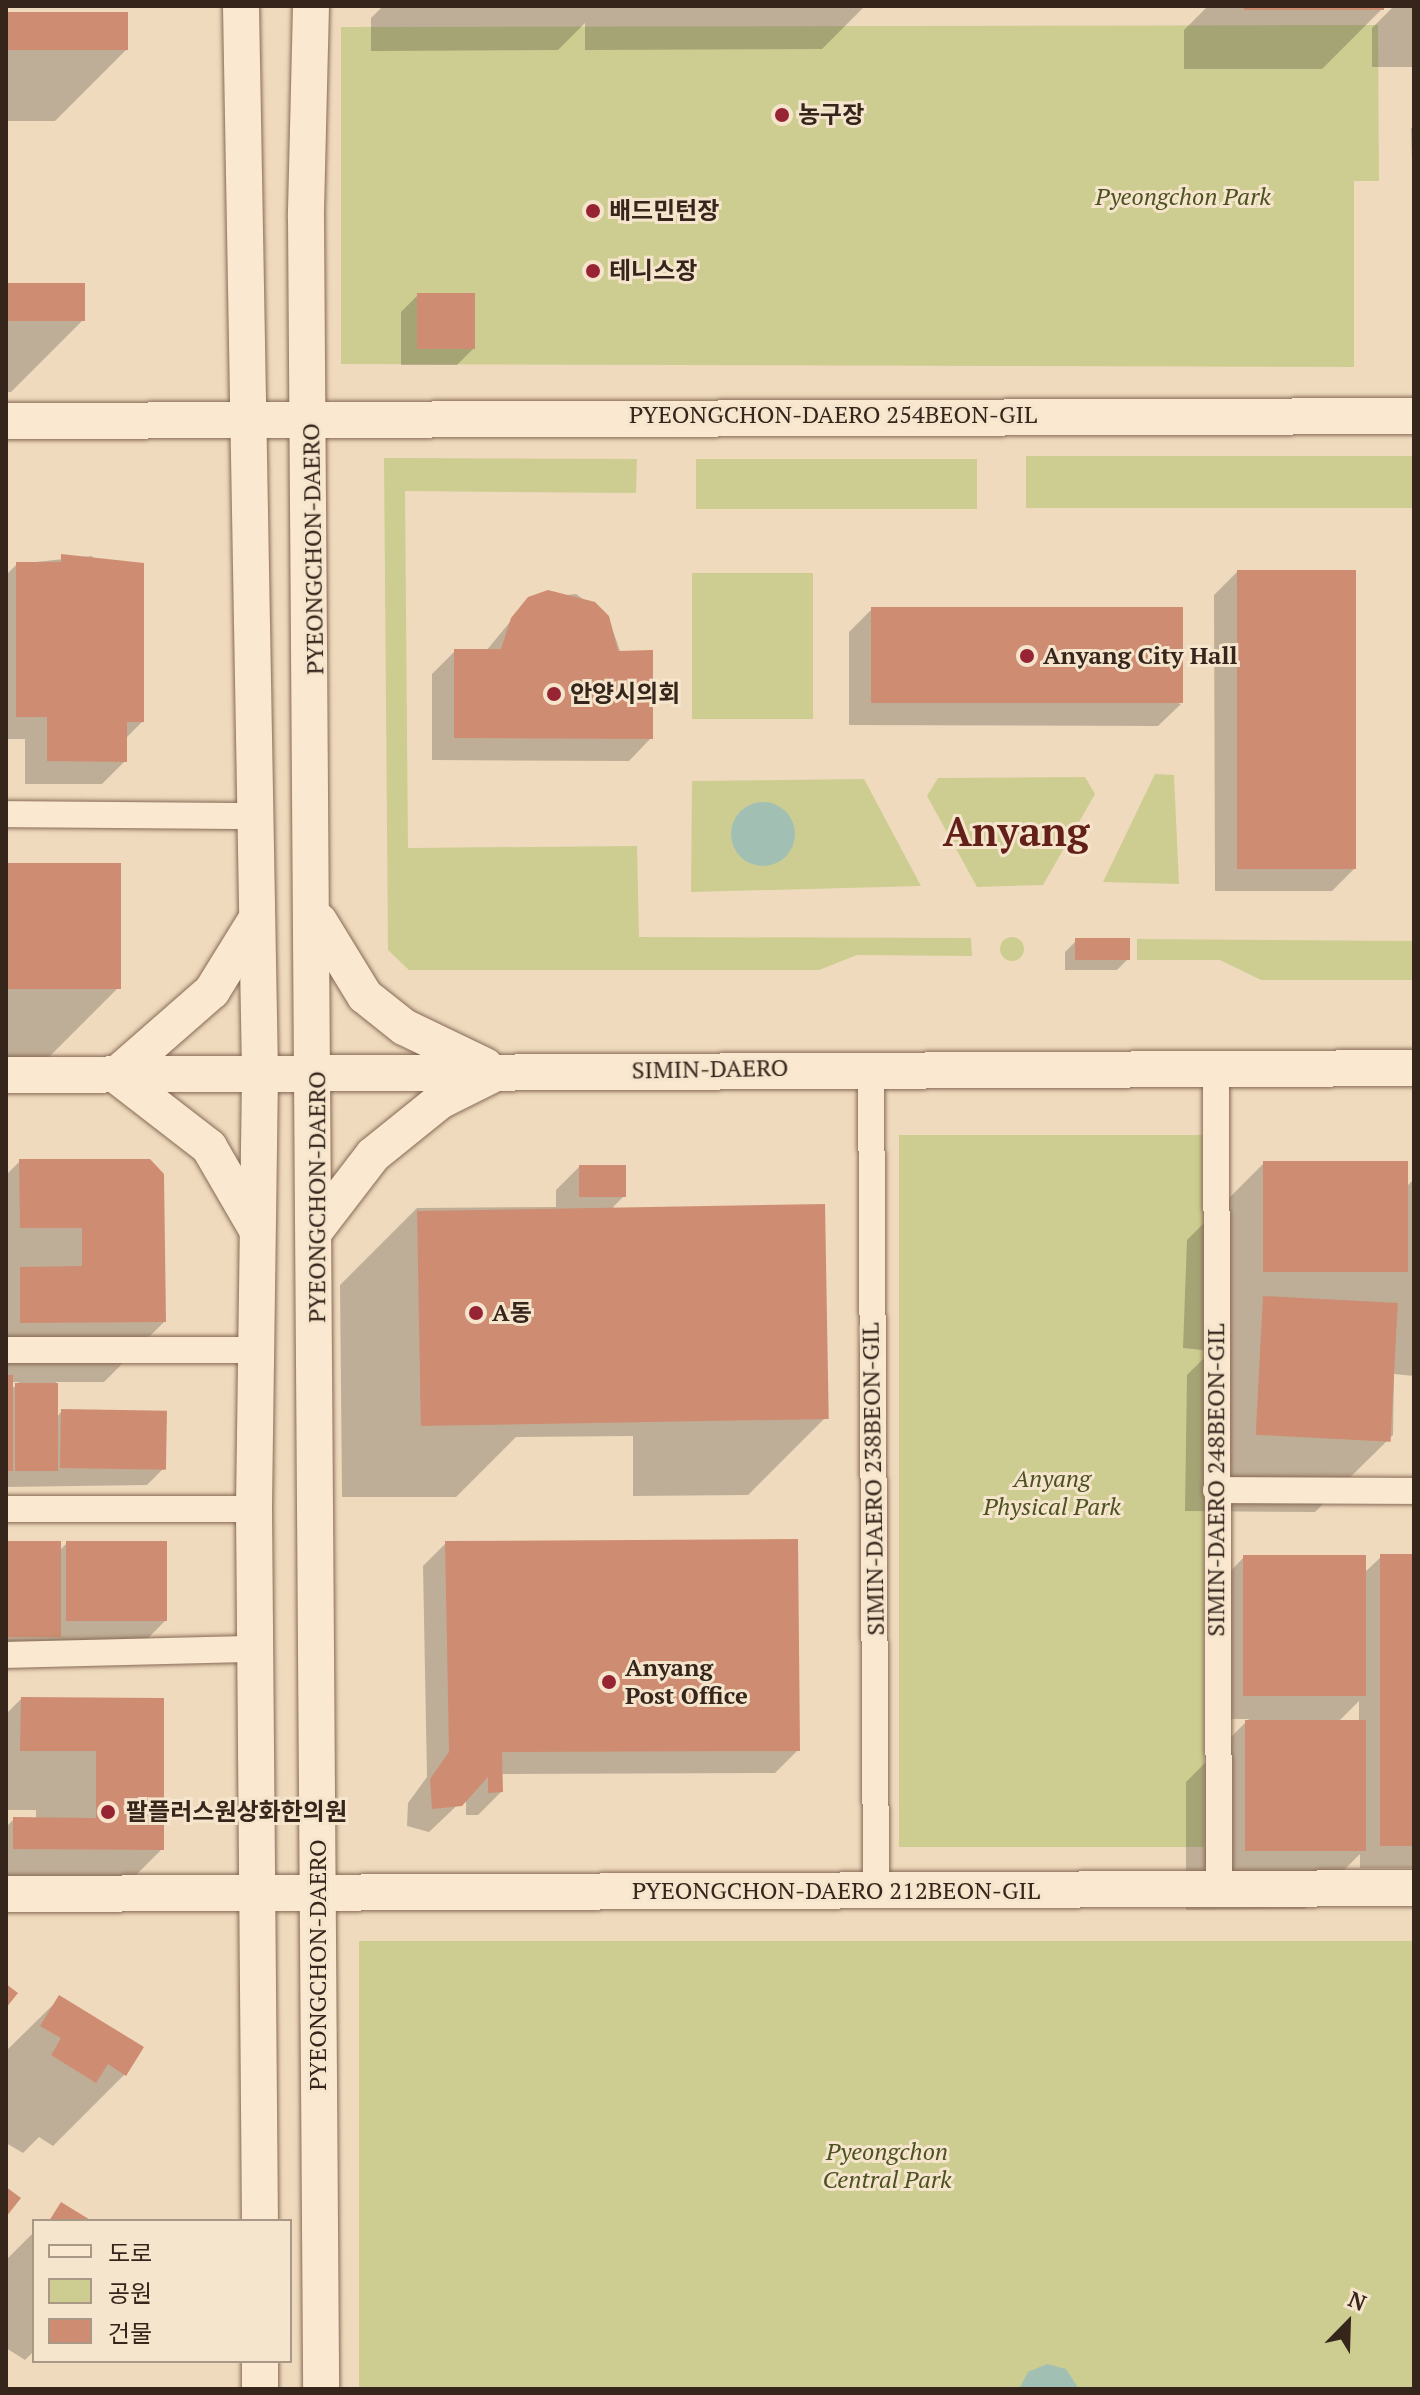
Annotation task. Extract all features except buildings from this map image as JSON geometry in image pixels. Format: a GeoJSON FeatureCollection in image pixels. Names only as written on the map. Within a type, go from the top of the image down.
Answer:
{"type":"FeatureCollection","features":[{"type":"Feature","properties":{"kind":"street"},"geometry":{"type":"LineString","coordinates":[[241,6],[253,418],[254,816],[260,1076],[254,1350],[260,2219]]}},
{"type":"Feature","properties":{"kind":"street","name":"PYEONGCHON-DAERO"},"geometry":{"type":"LineString","coordinates":[[311,6],[321,2389]]}},
{"type":"Feature","properties":{"kind":"street","name":"PYEONGCHON-DAERO 254BEON-GIL"},"geometry":{"type":"LineString","coordinates":[[6,421],[1414,416]]}},
{"type":"Feature","properties":{"kind":"street"},"geometry":{"type":"LineString","coordinates":[[6,814],[254,816]]}},
{"type":"Feature","properties":{"kind":"street"},"geometry":{"type":"LineString","coordinates":[[316,915],[365,996],[431,1043],[498,1072]]}},
{"type":"Feature","properties":{"kind":"street"},"geometry":{"type":"LineString","coordinates":[[257,918],[212,991],[116,1075],[209,1147],[257,1229]]}},
{"type":"Feature","properties":{"kind":"street","name":"SIMIN-DAERO"},"geometry":{"type":"LineString","coordinates":[[6,1075],[260,1076],[871,1066],[1216,1070],[1414,1068]]}},
{"type":"Feature","properties":{"kind":"street","name":"SIMIN-DAERO 238BEON-GIL"},"geometry":{"type":"LineString","coordinates":[[871,1066],[876,1892]]}},
{"type":"Feature","properties":{"kind":"street","name":"SIMIN-DAERO 248BEON-GIL"},"geometry":{"type":"LineString","coordinates":[[1216,1070],[1219,1889]]}},
{"type":"Feature","properties":{"kind":"street"},"geometry":{"type":"LineString","coordinates":[[317,1228],[373,1155],[440,1101],[498,1072]]}},
{"type":"Feature","properties":{"kind":"street"},"geometry":{"type":"LineString","coordinates":[[6,1350],[254,1350]]}},
{"type":"Feature","properties":{"kind":"street"},"geometry":{"type":"LineString","coordinates":[[1216,1490],[1414,1491]]}},
{"type":"Feature","properties":{"kind":"street"},"geometry":{"type":"LineString","coordinates":[[6,1509],[254,1509]]}},
{"type":"Feature","properties":{"kind":"street"},"geometry":{"type":"LineString","coordinates":[[6,1655],[255,1649]]}},
{"type":"Feature","properties":{"kind":"street","name":"PYEONGCHON-DAERO 212BEON-GIL"},"geometry":{"type":"LineString","coordinates":[[6,1894],[1414,1888]]}},
{"type":"Feature","properties":{"kind":"street"},"geometry":{"type":"LineString","coordinates":[[260,2363],[260,2389]]}},
{"type":"Feature","properties":{"kind":"green space","name":"Pyeongchon Park"},"geometry":{"type":"Polygon","coordinates":[[[1378,25],[1379,181],[1354,181],[1354,367],[341,364],[341,27],[1378,25]]]}},
{"type":"Feature","properties":{"kind":"green space"},"geometry":{"type":"Polygon","coordinates":[[[1026,456],[1414,456],[1414,508],[1026,508],[1026,456]]]}},
{"type":"Feature","properties":{"kind":"green space"},"geometry":{"type":"Polygon","coordinates":[[[384,458],[637,459],[636,493],[405,491],[408,848],[637,846],[639,937],[971,938],[972,956],[857,955],[819,970],[409,970],[388,950],[384,458]]]}},
{"type":"Feature","properties":{"kind":"green space"},"geometry":{"type":"Polygon","coordinates":[[[696,459],[977,459],[977,509],[696,509],[696,459]]]}},
{"type":"Feature","properties":{"kind":"green space"},"geometry":{"type":"Polygon","coordinates":[[[692,573],[813,573],[813,719],[692,719],[692,573]]]}},
{"type":"Feature","properties":{"kind":"green space"},"geometry":{"type":"Polygon","coordinates":[[[1155,774],[1174,775],[1179,884],[1103,882],[1155,774]]]}},
{"type":"Feature","properties":{"kind":"green space"},"geometry":{"type":"Polygon","coordinates":[[[1085,777],[1095,794],[1043,885],[977,887],[927,796],[938,778],[1085,777]]]}},
{"type":"Feature","properties":{"kind":"green space"},"geometry":{"type":"Polygon","coordinates":[[[864,779],[921,886],[691,892],[692,781],[864,779]]]}},
{"type":"Feature","properties":{"kind":"green space"},"geometry":{"type":"Polygon","coordinates":[[[1012,937],[1020,941],[1024,949],[1020,957],[1012,961],[1004,957],[1000,949],[1004,941],[1012,937]]]}},
{"type":"Feature","properties":{"kind":"green space"},"geometry":{"type":"Polygon","coordinates":[[[1137,939],[1414,941],[1414,980],[1261,980],[1220,960],[1137,960],[1137,939]]]}},
{"type":"Feature","properties":{"kind":"green space","name":"Anyang Physical Park"},"geometry":{"type":"Polygon","coordinates":[[[899,1135],[1204,1135],[1204,1847],[899,1847],[899,1135]]]}},
{"type":"Feature","properties":{"kind":"green space","name":"Pyeongchon Central Park"},"geometry":{"type":"Polygon","coordinates":[[[359,1941],[1414,1941],[1414,2389],[359,2389],[359,1941]]]}},
{"type":"Feature","properties":{"kind":"shaded area"},"geometry":{"type":"Polygon","coordinates":[[[757,802],[769,802],[786,811],[793,822],[793,846],[786,857],[769,866],[757,866],[745,861],[736,852],[731,840],[731,828],[736,816],[745,807],[757,802]]]}},
{"type":"Feature","properties":{"kind":"shaded area"},"geometry":{"type":"Polygon","coordinates":[[[1047,2364],[1066,2369],[1079,2389],[1019,2389],[1028,2372],[1047,2364]]]}},
{"type":"Feature","properties":{"kind":"place","name":"농구장"},"geometry":{"type":"Point","coordinates":[782,115]}},
{"type":"Feature","properties":{"kind":"place","name":"배드민턴장"},"geometry":{"type":"Point","coordinates":[593,211]}},
{"type":"Feature","properties":{"kind":"place","name":"테니스장"},"geometry":{"type":"Point","coordinates":[593,271]}},
{"type":"Feature","properties":{"kind":"place","name":"Anyang City Hall"},"geometry":{"type":"Point","coordinates":[1027,656]}},
{"type":"Feature","properties":{"kind":"place","name":"안양시의회"},"geometry":{"type":"Point","coordinates":[554,694]}},
{"type":"Feature","properties":{"kind":"place","name":"A동"},"geometry":{"type":"Point","coordinates":[476,1313]}},
{"type":"Feature","properties":{"kind":"place","name":"Anyang Post Office"},"geometry":{"type":"Point","coordinates":[609,1682]}},
{"type":"Feature","properties":{"kind":"place","name":"팔플러스원상화한의원"},"geometry":{"type":"Point","coordinates":[108,1812]}},
{"type":"Feature","properties":{"kind":"district","name":"Anyang"},"geometry":{"type":"Point","coordinates":[1016,831]}}]}
